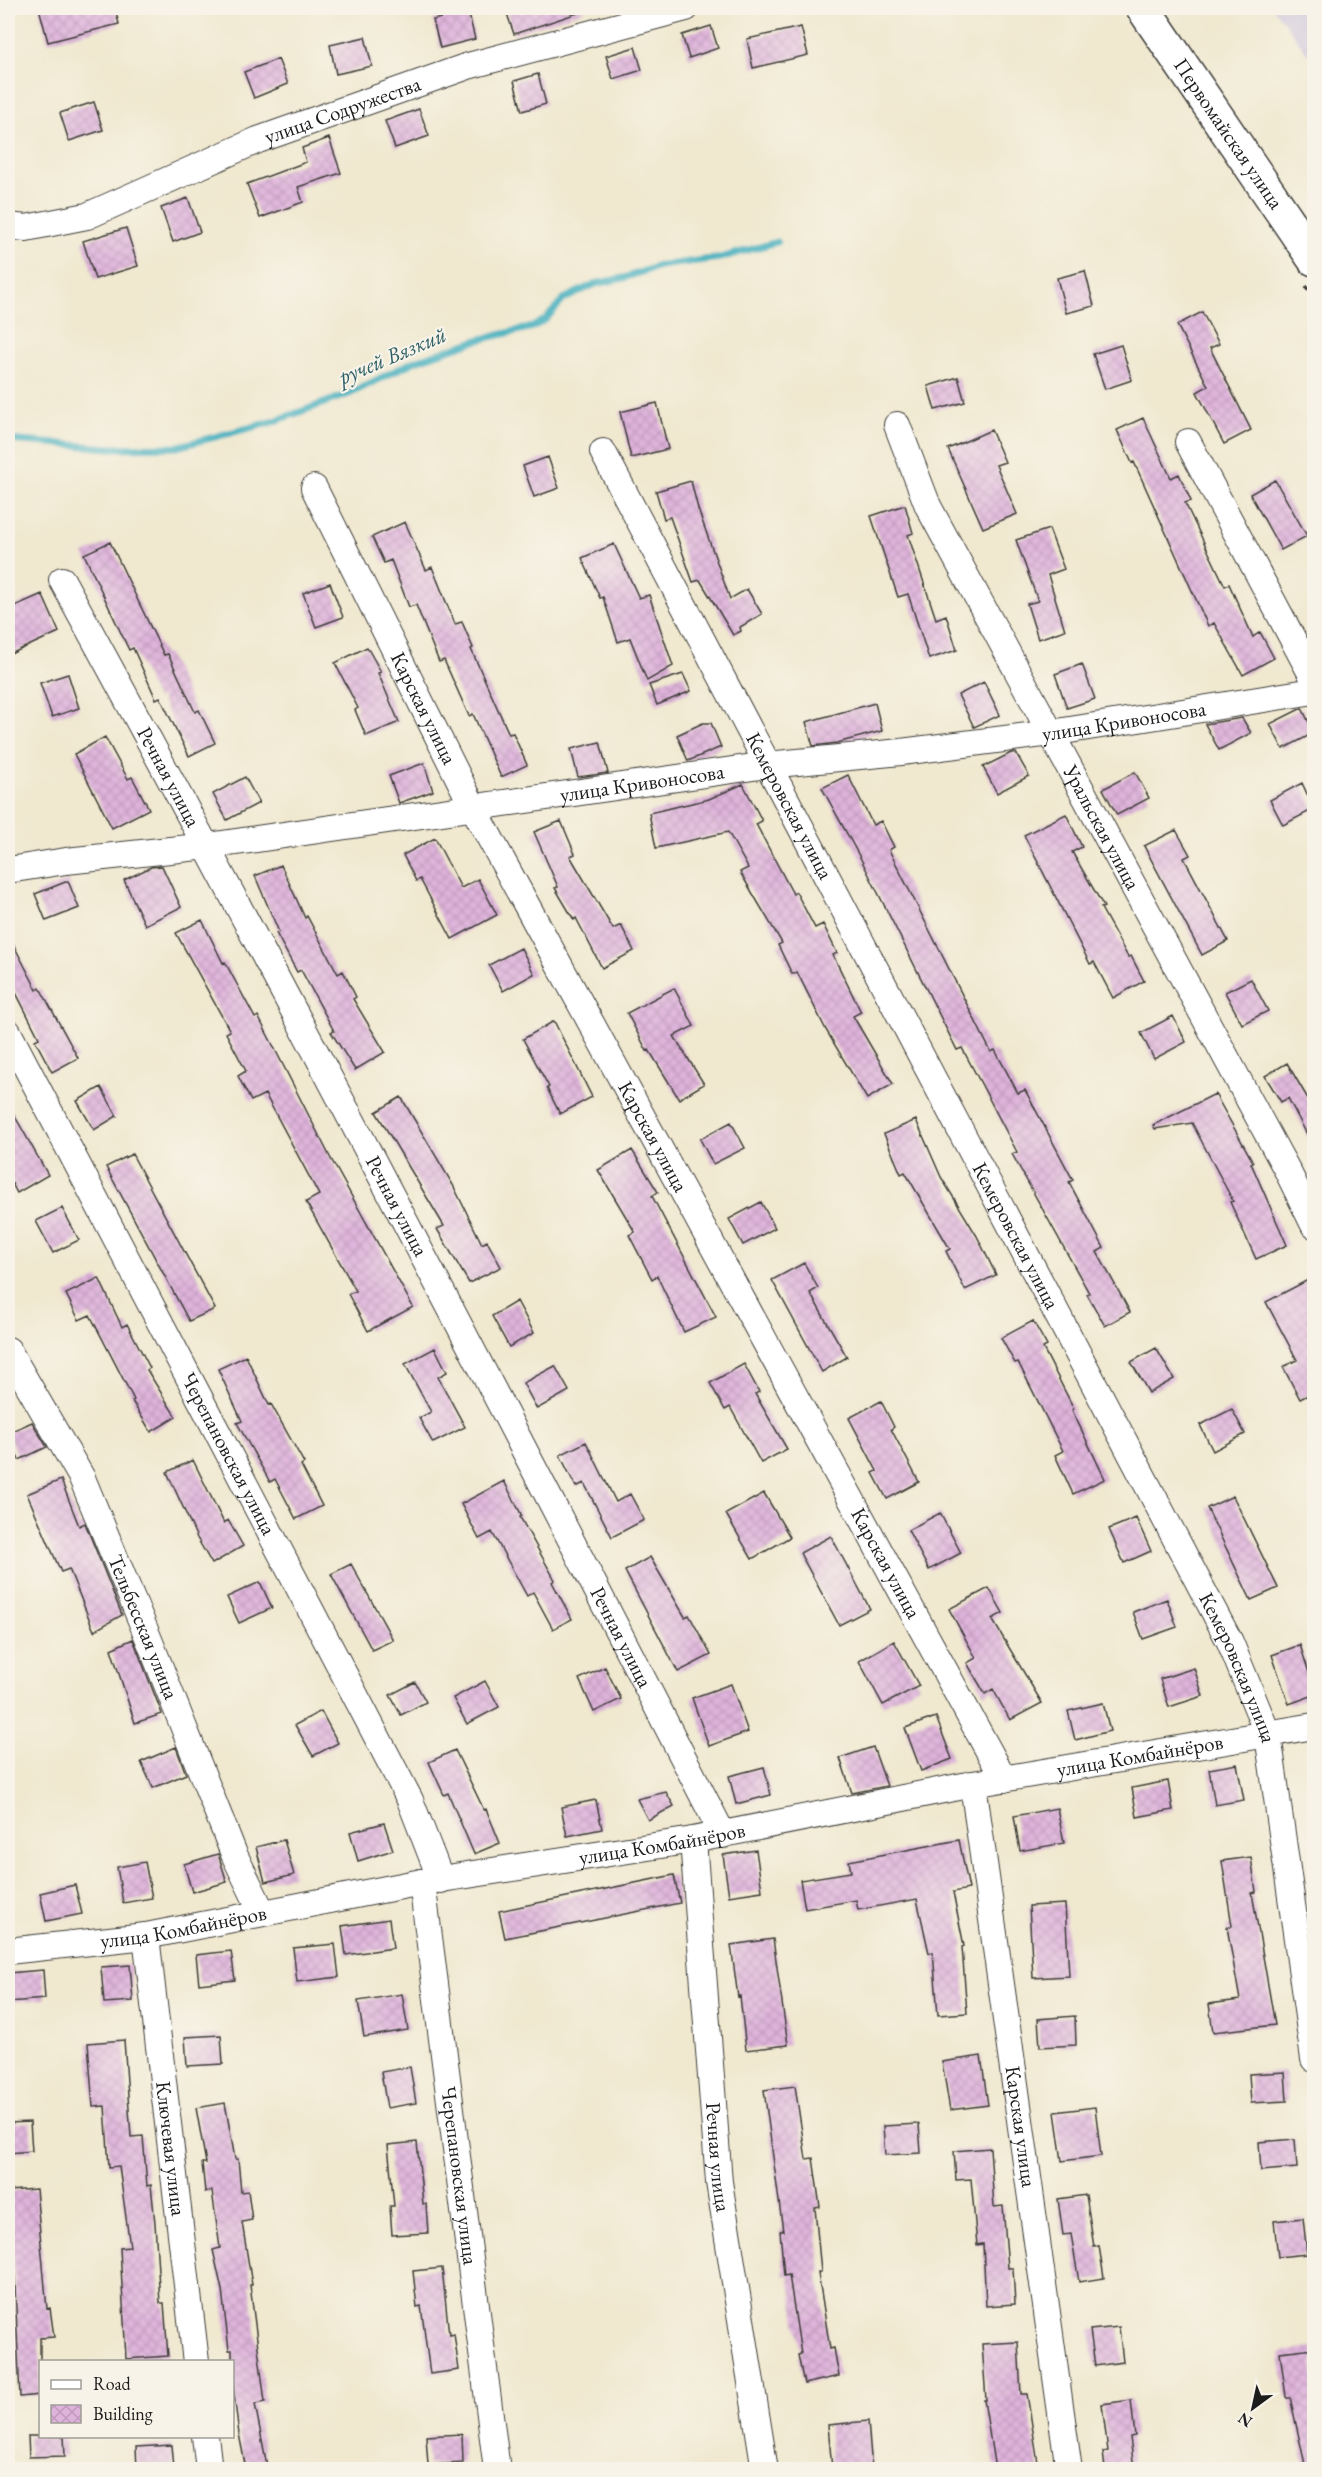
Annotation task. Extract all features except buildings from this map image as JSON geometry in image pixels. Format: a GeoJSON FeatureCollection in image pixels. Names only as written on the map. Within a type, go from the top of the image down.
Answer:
{"type":"FeatureCollection","features":[{"type":"Feature","properties":{"kind":"main road","name":"Первомайская улица"},"geometry":{"type":"LineString","coordinates":[[1143,8],[1314,259]]}},
{"type":"Feature","properties":{"kind":"street","name":"улица Содружества"},"geometry":{"type":"LineString","coordinates":[[8,226],[26,228],[87,216],[258,140],[468,66],[686,8]]}},
{"type":"Feature","properties":{"kind":"street","name":"Уральская улица"},"geometry":{"type":"LineString","coordinates":[[897,425],[928,506],[1287,1170],[1314,1225]]}},
{"type":"Feature","properties":{"kind":"street"},"geometry":{"type":"LineString","coordinates":[[1188,442],[1314,679]]}},
{"type":"Feature","properties":{"kind":"street","name":"Кемеровская улица"},"geometry":{"type":"LineString","coordinates":[[603,452],[1230,1642],[1268,1735],[1314,2059]]}},
{"type":"Feature","properties":{"kind":"street","name":"Карская улица"},"geometry":{"type":"LineString","coordinates":[[315,488],[473,807],[1004,1779]]}},
{"type":"Feature","properties":{"kind":"street","name":"Речная улица"},"geometry":{"type":"LineString","coordinates":[[62,580],[208,846],[483,1367],[723,1834]]}},
{"type":"Feature","properties":{"kind":"street","name":"улица Кривоносова"},"geometry":{"type":"LineString","coordinates":[[8,870],[66,861],[208,846],[767,765],[901,752],[1052,733],[1314,691]]}},
{"type":"Feature","properties":{"kind":"street","name":"Черепановская улица"},"geometry":{"type":"LineString","coordinates":[[8,1032],[410,1800],[431,1881],[497,2469]]}},
{"type":"Feature","properties":{"kind":"street","name":"Тельбесская улица"},"geometry":{"type":"LineString","coordinates":[[8,1350],[82,1478],[234,1854],[262,1912]]}},
{"type":"Feature","properties":{"kind":"street","name":"улица Комбайнёров"},"geometry":{"type":"LineString","coordinates":[[8,1951],[146,1936],[431,1881],[693,1840],[973,1784],[1314,1726]]}},
{"type":"Feature","properties":{"kind":"street","name":"Карская улица"},"geometry":{"type":"LineString","coordinates":[[973,1784],[1069,2469]]}},
{"type":"Feature","properties":{"kind":"street","name":"Речная улица"},"geometry":{"type":"LineString","coordinates":[[693,1840],[719,2182],[765,2469]]}},
{"type":"Feature","properties":{"kind":"street","name":"Ключевая улица"},"geometry":{"type":"LineString","coordinates":[[146,1936],[196,2360]]}},
{"type":"Feature","properties":{"kind":"street"},"geometry":{"type":"LineString","coordinates":[[205,2438],[209,2469]]}},
{"type":"Feature","properties":{"kind":"shaded area"},"geometry":{"type":"Polygon","coordinates":[[[1273,8],[1314,8],[1314,62],[1273,8]]]}},
{"type":"Feature","properties":{"kind":"waterway","name":"ручей Вязкий"},"geometry":{"type":"LineString","coordinates":[[8,440],[111,448],[176,447],[272,422],[349,394],[415,361],[478,340],[533,327],[546,319],[564,299],[595,284],[624,278],[659,266],[720,258],[777,242]]}}]}
